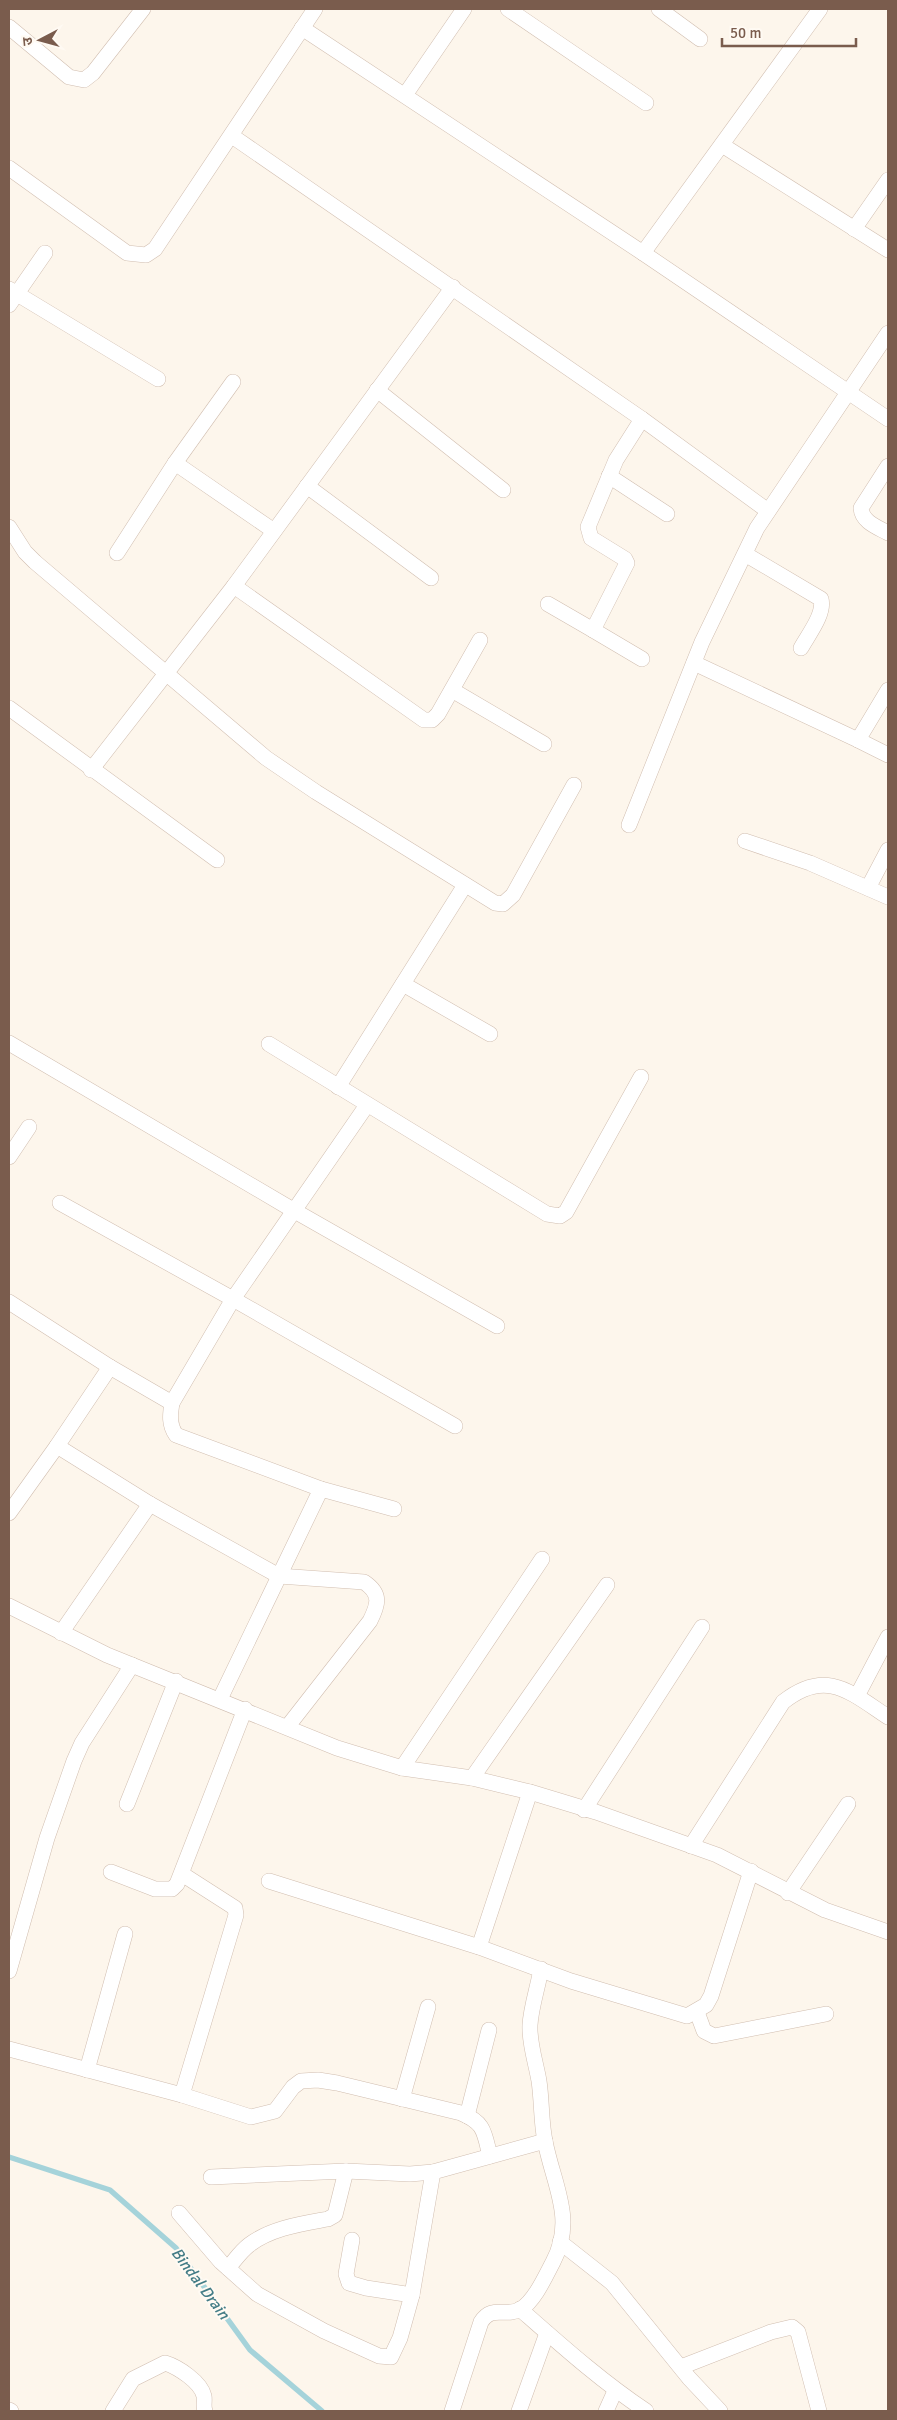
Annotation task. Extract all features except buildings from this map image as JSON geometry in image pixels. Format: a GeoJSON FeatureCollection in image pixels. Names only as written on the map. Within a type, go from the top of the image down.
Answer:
{"type":"FeatureCollection","features":[{"type":"Feature","properties":{"kind":"street"},"geometry":{"type":"LineString","coordinates":[[9,27],[69,77],[84,80],[93,73],[143,9]]}},
{"type":"Feature","properties":{"kind":"street"},"geometry":{"type":"LineString","coordinates":[[9,168],[127,253],[146,255],[155,249],[315,9]]}},
{"type":"Feature","properties":{"kind":"street"},"geometry":{"type":"LineString","coordinates":[[405,95],[464,9]]}},
{"type":"Feature","properties":{"kind":"street"},"geometry":{"type":"LineString","coordinates":[[508,9],[646,103]]}},
{"type":"Feature","properties":{"kind":"street"},"geometry":{"type":"LineString","coordinates":[[659,9],[700,39]]}},
{"type":"Feature","properties":{"kind":"street"},"geometry":{"type":"LineString","coordinates":[[643,253],[820,9]]}},
{"type":"Feature","properties":{"kind":"street"},"geometry":{"type":"LineString","coordinates":[[302,28],[643,253],[888,419]]}},
{"type":"Feature","properties":{"kind":"street"},"geometry":{"type":"LineString","coordinates":[[232,136],[642,419],[768,511]]}},
{"type":"Feature","properties":{"kind":"street"},"geometry":{"type":"LineString","coordinates":[[722,145],[888,250]]}},
{"type":"Feature","properties":{"kind":"street"},"geometry":{"type":"LineString","coordinates":[[854,229],[888,180]]}},
{"type":"Feature","properties":{"kind":"street"},"geometry":{"type":"LineString","coordinates":[[45,253],[11,296],[158,379]]}},
{"type":"Feature","properties":{"kind":"street"},"geometry":{"type":"LineString","coordinates":[[91,770],[234,586],[453,287]]}},
{"type":"Feature","properties":{"kind":"street"},"geometry":{"type":"LineString","coordinates":[[629,825],[694,663],[757,528],[888,332]]}},
{"type":"Feature","properties":{"kind":"street"},"geometry":{"type":"LineString","coordinates":[[117,553],[175,463],[233,382]]}},
{"type":"Feature","properties":{"kind":"street"},"geometry":{"type":"LineString","coordinates":[[377,390],[503,490]]}},
{"type":"Feature","properties":{"kind":"street"},"geometry":{"type":"LineString","coordinates":[[593,630],[627,563],[625,559],[591,538],[588,528],[623,447],[642,419]]}},
{"type":"Feature","properties":{"kind":"street"},"geometry":{"type":"LineString","coordinates":[[175,463],[274,531]]}},
{"type":"Feature","properties":{"kind":"street"},"geometry":{"type":"LineString","coordinates":[[888,466],[862,508],[863,517],[868,522],[888,533]]}},
{"type":"Feature","properties":{"kind":"street"},"geometry":{"type":"LineString","coordinates":[[609,476],[667,514]]}},
{"type":"Feature","properties":{"kind":"street"},"geometry":{"type":"LineString","coordinates":[[308,486],[431,578]]}},
{"type":"Feature","properties":{"kind":"street"},"geometry":{"type":"LineString","coordinates":[[9,527],[24,552],[35,562],[166,675],[289,774],[495,903],[503,904],[510,900],[574,785]]}},
{"type":"Feature","properties":{"kind":"street"},"geometry":{"type":"LineString","coordinates":[[744,554],[821,599],[823,604],[820,613],[801,648]]}},
{"type":"Feature","properties":{"kind":"street"},"geometry":{"type":"LineString","coordinates":[[234,586],[424,720],[432,720],[438,714],[480,640]]}},
{"type":"Feature","properties":{"kind":"street"},"geometry":{"type":"LineString","coordinates":[[548,604],[642,659]]}},
{"type":"Feature","properties":{"kind":"street"},"geometry":{"type":"LineString","coordinates":[[694,663],[888,755]]}},
{"type":"Feature","properties":{"kind":"street"},"geometry":{"type":"LineString","coordinates":[[452,690],[544,744]]}},
{"type":"Feature","properties":{"kind":"street"},"geometry":{"type":"LineString","coordinates":[[858,740],[888,690]]}},
{"type":"Feature","properties":{"kind":"street"},"geometry":{"type":"LineString","coordinates":[[9,708],[91,770],[217,860]]}},
{"type":"Feature","properties":{"kind":"street"},"geometry":{"type":"LineString","coordinates":[[745,842],[810,863],[888,897]]}},
{"type":"Feature","properties":{"kind":"street"},"geometry":{"type":"LineString","coordinates":[[868,888],[888,850]]}},
{"type":"Feature","properties":{"kind":"street"},"geometry":{"type":"LineString","coordinates":[[338,1087],[465,885]]}},
{"type":"Feature","properties":{"kind":"street"},"geometry":{"type":"LineString","coordinates":[[403,984],[490,1034]]}},
{"type":"Feature","properties":{"kind":"street"},"geometry":{"type":"LineString","coordinates":[[9,1043],[293,1210],[497,1326]]}},
{"type":"Feature","properties":{"kind":"street"},"geometry":{"type":"LineString","coordinates":[[269,1044],[547,1214],[560,1216],[566,1212],[641,1077]]}},
{"type":"Feature","properties":{"kind":"street"},"geometry":{"type":"LineString","coordinates":[[367,1105],[233,1299],[172,1403],[170,1417],[172,1429],[176,1435],[321,1489],[394,1509]]}},
{"type":"Feature","properties":{"kind":"street"},"geometry":{"type":"LineString","coordinates":[[9,1157],[29,1127]]}},
{"type":"Feature","properties":{"kind":"street"},"geometry":{"type":"LineString","coordinates":[[60,1203],[455,1426]]}},
{"type":"Feature","properties":{"kind":"street"},"geometry":{"type":"LineString","coordinates":[[9,1302],[110,1367],[172,1403]]}},
{"type":"Feature","properties":{"kind":"street"},"geometry":{"type":"LineString","coordinates":[[9,1513],[110,1367]]}},
{"type":"Feature","properties":{"kind":"street"},"geometry":{"type":"LineString","coordinates":[[57,1446],[150,1504],[279,1576],[364,1582],[372,1587],[377,1606],[370,1621],[288,1726]]}},
{"type":"Feature","properties":{"kind":"street"},"geometry":{"type":"LineString","coordinates":[[220,1699],[321,1489]]}},
{"type":"Feature","properties":{"kind":"street"},"geometry":{"type":"LineString","coordinates":[[61,1633],[150,1504]]}},
{"type":"Feature","properties":{"kind":"street"},"geometry":{"type":"LineString","coordinates":[[402,1768],[542,1559]]}},
{"type":"Feature","properties":{"kind":"street"},"geometry":{"type":"LineString","coordinates":[[472,1778],[607,1585]]}},
{"type":"Feature","properties":{"kind":"street"},"geometry":{"type":"LineString","coordinates":[[9,1606],[61,1633],[132,1665],[288,1726],[338,1748],[402,1768],[472,1778],[530,1792],[584,1810],[596,1812],[751,1870],[764,1881],[788,1892],[850,1920],[888,1932]]}},
{"type":"Feature","properties":{"kind":"street"},"geometry":{"type":"LineString","coordinates":[[584,1810],[702,1628]]}},
{"type":"Feature","properties":{"kind":"street"},"geometry":{"type":"LineString","coordinates":[[857,1696],[888,1637]]}},
{"type":"Feature","properties":{"kind":"street"},"geometry":{"type":"LineString","coordinates":[[9,1971],[48,1838],[74,1761],[82,1743],[132,1665]]}},
{"type":"Feature","properties":{"kind":"street"},"geometry":{"type":"LineString","coordinates":[[127,1804],[176,1681]]}},
{"type":"Feature","properties":{"kind":"street"},"geometry":{"type":"LineString","coordinates":[[691,1846],[783,1702],[794,1694],[813,1684],[829,1684],[847,1690],[888,1717]]}},
{"type":"Feature","properties":{"kind":"street"},"geometry":{"type":"LineString","coordinates":[[111,1872],[164,1890],[172,1889],[182,1874],[245,1710]]}},
{"type":"Feature","properties":{"kind":"street"},"geometry":{"type":"LineString","coordinates":[[479,1947],[530,1792]]}},
{"type":"Feature","properties":{"kind":"street"},"geometry":{"type":"LineString","coordinates":[[788,1892],[848,1804]]}},
{"type":"Feature","properties":{"kind":"street"},"geometry":{"type":"LineString","coordinates":[[269,1881],[479,1947],[676,2014],[687,2016],[697,2012],[706,2005],[711,1996],[751,1870]]}},
{"type":"Feature","properties":{"kind":"street"},"geometry":{"type":"LineString","coordinates":[[182,1874],[227,1901],[235,1908],[236,1915],[182,2095]]}},
{"type":"Feature","properties":{"kind":"street"},"geometry":{"type":"LineString","coordinates":[[87,2070],[125,1934]]}},
{"type":"Feature","properties":{"kind":"street"},"geometry":{"type":"LineString","coordinates":[[452,2411],[481,2322],[485,2315],[489,2313],[514,2312],[520,2309],[538,2289],[554,2260],[560,2242],[563,2214],[561,2195],[545,2141],[530,2024],[542,1969]]}},
{"type":"Feature","properties":{"kind":"street"},"geometry":{"type":"LineString","coordinates":[[402,2098],[428,2007]]}},
{"type":"Feature","properties":{"kind":"street"},"geometry":{"type":"LineString","coordinates":[[697,2012],[704,2032],[714,2036],[826,2014]]}},
{"type":"Feature","properties":{"kind":"street"},"geometry":{"type":"LineString","coordinates":[[467,2116],[489,2030]]}},
{"type":"Feature","properties":{"kind":"street"},"geometry":{"type":"LineString","coordinates":[[9,2049],[182,2095],[251,2117],[275,2111],[293,2087],[301,2081],[337,2083],[467,2116],[480,2123],[484,2129],[490,2156]]}},
{"type":"Feature","properties":{"kind":"street"},"geometry":{"type":"LineString","coordinates":[[211,2177],[346,2171],[410,2174],[433,2172],[545,2141]]}},
{"type":"Feature","properties":{"kind":"street"},"geometry":{"type":"LineString","coordinates":[[228,2268],[248,2246],[270,2232],[328,2219],[334,2215],[346,2171]]}},
{"type":"Feature","properties":{"kind":"street"},"geometry":{"type":"LineString","coordinates":[[179,2213],[228,2268],[257,2294],[324,2330],[386,2358],[391,2358],[394,2354],[412,2295],[433,2172]]}},
{"type":"Feature","properties":{"kind":"street"},"geometry":{"type":"LineString","coordinates":[[352,2240],[346,2274],[349,2283],[366,2288],[412,2295]]}},
{"type":"Feature","properties":{"kind":"street"},"geometry":{"type":"LineString","coordinates":[[560,2242],[612,2283],[720,2411]]}},
{"type":"Feature","properties":{"kind":"street"},"geometry":{"type":"LineString","coordinates":[[520,2309],[555,2342],[615,2391],[646,2411]]}},
{"type":"Feature","properties":{"kind":"street"},"geometry":{"type":"LineString","coordinates":[[681,2367],[771,2332],[792,2327],[798,2332],[818,2411]]}},
{"type":"Feature","properties":{"kind":"street"},"geometry":{"type":"LineString","coordinates":[[519,2411],[547,2333]]}},
{"type":"Feature","properties":{"kind":"street"},"geometry":{"type":"LineString","coordinates":[[113,2411],[133,2379],[166,2363],[179,2369],[197,2385],[205,2398],[205,2411]]}},
{"type":"Feature","properties":{"kind":"street"},"geometry":{"type":"LineString","coordinates":[[606,2411],[615,2391]]}},
{"type":"Feature","properties":{"kind":"waterway","name":"Bindal Drain"},"geometry":{"type":"LineString","coordinates":[[9,2157],[110,2190],[176,2248],[250,2350],[322,2411]]}}]}
